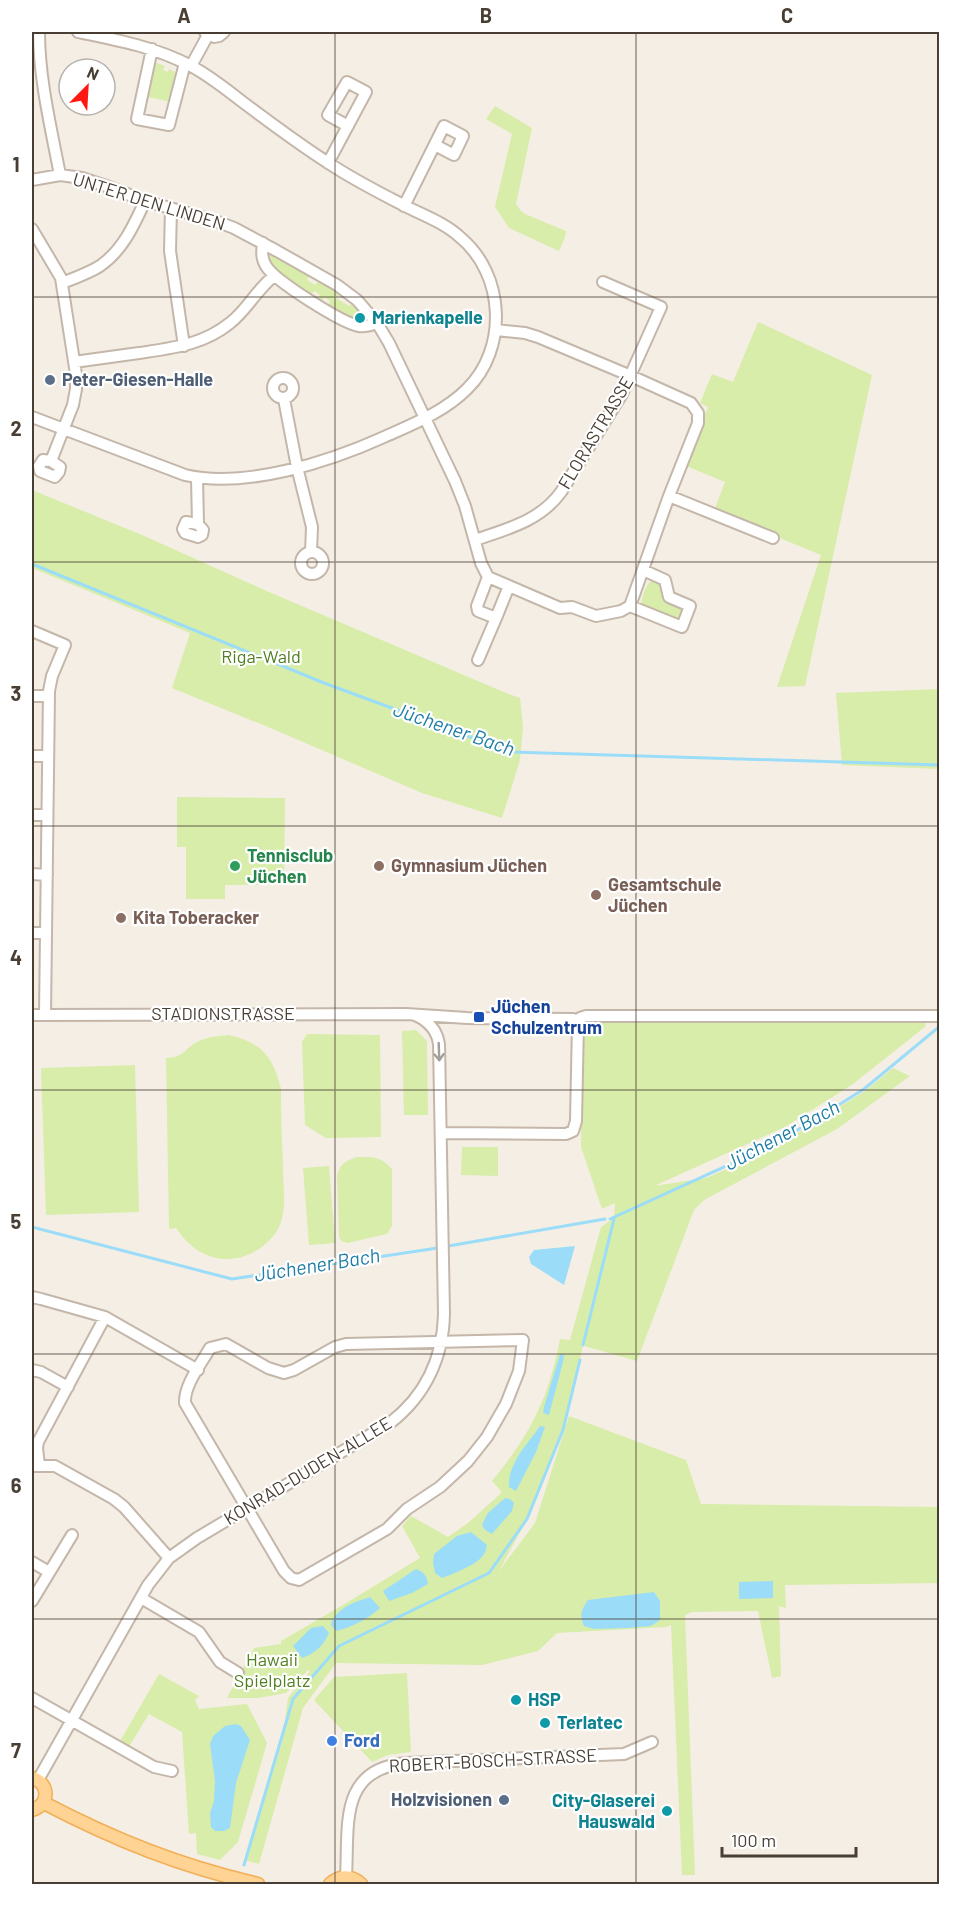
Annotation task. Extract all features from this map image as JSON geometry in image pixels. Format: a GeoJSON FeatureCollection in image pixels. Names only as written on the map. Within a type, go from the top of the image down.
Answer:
{"type":"FeatureCollection","features":[{"type":"Feature","properties":{"kind":"main road"},"geometry":{"type":"LineString","coordinates":[[32,1810],[44,1803],[46,1792],[43,1785],[35,1779]]}},
{"type":"Feature","properties":{"kind":"main road"},"geometry":{"type":"LineString","coordinates":[[44,1803],[96,1830],[139,1848],[200,1869],[258,1884]]}},
{"type":"Feature","properties":{"kind":"main road"},"geometry":{"type":"LineString","coordinates":[[330,1884],[339,1878],[346,1877],[361,1884]]}},
{"type":"Feature","properties":{"kind":"street"},"geometry":{"type":"LineString","coordinates":[[39,32],[47,102],[60,175]]}},
{"type":"Feature","properties":{"kind":"street"},"geometry":{"type":"LineString","coordinates":[[32,417],[153,464],[197,478],[240,478],[264,475],[363,446],[425,418],[458,398],[483,368],[496,330],[493,290],[485,270],[473,250],[446,227],[328,163],[214,80],[188,65],[152,49],[78,32]]}},
{"type":"Feature","properties":{"kind":"street"},"geometry":{"type":"LineString","coordinates":[[152,49],[138,119],[169,125],[188,65],[206,33],[217,37],[224,32]]}},
{"type":"Feature","properties":{"kind":"street"},"geometry":{"type":"LineString","coordinates":[[328,163],[348,126]]}},
{"type":"Feature","properties":{"kind":"street"},"geometry":{"type":"LineString","coordinates":[[404,206],[435,145]]}},
{"type":"Feature","properties":{"kind":"street","name":"UNTER DEN LINDEN"},"geometry":{"type":"LineString","coordinates":[[32,180],[60,175],[92,181],[145,201],[223,224],[263,243],[348,292],[377,323],[405,375],[461,494],[481,563],[488,577]]}},
{"type":"Feature","properties":{"kind":"street"},"geometry":{"type":"LineString","coordinates":[[62,283],[93,270],[105,262],[129,236],[145,201]]}},
{"type":"Feature","properties":{"kind":"street"},"geometry":{"type":"LineString","coordinates":[[171,208],[170,250],[184,346]]}},
{"type":"Feature","properties":{"kind":"street"},"geometry":{"type":"LineString","coordinates":[[32,228],[62,283],[76,374],[75,394],[51,460]]}},
{"type":"Feature","properties":{"kind":"street"},"geometry":{"type":"LineString","coordinates":[[263,243],[263,261],[274,276],[306,298],[349,322],[364,327],[377,323]]}},
{"type":"Feature","properties":{"kind":"street"},"geometry":{"type":"LineString","coordinates":[[74,362],[184,346],[212,336],[243,312],[263,286],[274,276]]}},
{"type":"Feature","properties":{"kind":"street","name":"FLORASTRASSE"},"geometry":{"type":"LineString","coordinates":[[475,540],[528,520],[552,502],[561,492],[631,376],[661,307],[603,282]]}},
{"type":"Feature","properties":{"kind":"street"},"geometry":{"type":"LineString","coordinates":[[496,330],[534,336],[631,376],[691,404],[699,413],[697,428],[669,496],[630,606],[621,611],[596,616],[572,607],[560,608],[488,577],[477,606],[478,611],[496,618]]}},
{"type":"Feature","properties":{"kind":"street"},"geometry":{"type":"LineString","coordinates":[[284,399],[297,467],[312,527],[311,552]]}},
{"type":"Feature","properties":{"kind":"street"},"geometry":{"type":"LineString","coordinates":[[197,478],[198,524]]}},
{"type":"Feature","properties":{"kind":"street"},"geometry":{"type":"LineString","coordinates":[[669,496],[773,538]]}},
{"type":"Feature","properties":{"kind":"street"},"geometry":{"type":"LineString","coordinates":[[630,606],[682,627],[690,606],[669,597],[665,580],[643,570]]}},
{"type":"Feature","properties":{"kind":"street"},"geometry":{"type":"LineString","coordinates":[[478,660],[509,586]]}},
{"type":"Feature","properties":{"kind":"street"},"geometry":{"type":"LineString","coordinates":[[32,631],[65,645],[52,676],[48,696],[45,1015]]}},
{"type":"Feature","properties":{"kind":"street"},"geometry":{"type":"LineString","coordinates":[[32,696],[48,696]]}},
{"type":"Feature","properties":{"kind":"street"},"geometry":{"type":"LineString","coordinates":[[32,756],[48,756]]}},
{"type":"Feature","properties":{"kind":"street"},"geometry":{"type":"LineString","coordinates":[[32,815],[47,815]]}},
{"type":"Feature","properties":{"kind":"street"},"geometry":{"type":"LineString","coordinates":[[32,874],[46,874]]}},
{"type":"Feature","properties":{"kind":"street"},"geometry":{"type":"LineString","coordinates":[[32,933],[46,933]]}},
{"type":"Feature","properties":{"kind":"street","name":"STADIONSTRASSE"},"geometry":{"type":"LineString","coordinates":[[32,1015],[230,1013],[415,1015],[462,1018],[573,1019],[578,1022],[585,1016],[939,1016]]}},
{"type":"Feature","properties":{"kind":"street"},"geometry":{"type":"LineString","coordinates":[[415,1015],[425,1020],[434,1030],[462,1018]]}},
{"type":"Feature","properties":{"kind":"street"},"geometry":{"type":"LineString","coordinates":[[441,1133],[566,1134],[573,1131],[576,1121],[578,1022]]}},
{"type":"Feature","properties":{"kind":"street","name":"KONRAD-DUDEN-ALLEE"},"geometry":{"type":"LineString","coordinates":[[35,1779],[152,1579],[169,1558],[197,1538],[398,1417],[426,1383],[442,1342],[444,1314],[439,1044],[434,1030]]}},
{"type":"Feature","properties":{"kind":"street"},"geometry":{"type":"LineString","coordinates":[[32,1298],[105,1317],[198,1370]]}},
{"type":"Feature","properties":{"kind":"street"},"geometry":{"type":"LineString","coordinates":[[105,1317],[38,1442],[35,1466],[58,1467],[118,1501],[169,1558]]}},
{"type":"Feature","properties":{"kind":"street"},"geometry":{"type":"LineString","coordinates":[[523,1340],[516,1377],[496,1424],[478,1450],[451,1478],[407,1509],[383,1531],[299,1580],[291,1578],[284,1571],[186,1407],[186,1391],[210,1348],[226,1344],[271,1370],[284,1373],[294,1371],[341,1344],[442,1342],[523,1340]]}},
{"type":"Feature","properties":{"kind":"street"},"geometry":{"type":"LineString","coordinates":[[32,1370],[41,1372],[68,1387]]}},
{"type":"Feature","properties":{"kind":"street"},"geometry":{"type":"LineString","coordinates":[[32,1601],[72,1535]]}},
{"type":"Feature","properties":{"kind":"street"},"geometry":{"type":"LineString","coordinates":[[32,1562],[49,1572]]}},
{"type":"Feature","properties":{"kind":"street"},"geometry":{"type":"LineString","coordinates":[[141,1598],[199,1632],[220,1662],[238,1672]]}},
{"type":"Feature","properties":{"kind":"street"},"geometry":{"type":"LineString","coordinates":[[32,1698],[154,1767],[172,1772]]}},
{"type":"Feature","properties":{"kind":"street","name":"ROBERT-BOSCH-STRASSE"},"geometry":{"type":"LineString","coordinates":[[346,1877],[347,1827],[352,1797],[365,1779],[382,1767],[406,1763],[624,1754],[652,1742]]}},
{"type":"Feature","properties":{"kind":"green space"},"geometry":{"type":"Polygon","coordinates":[[[157,63],[165,66],[163,70],[168,72],[169,69],[175,72],[171,102],[148,97],[154,65],[157,63]]]}},
{"type":"Feature","properties":{"kind":"green space"},"geometry":{"type":"Polygon","coordinates":[[[495,106],[532,128],[516,204],[525,214],[566,231],[559,251],[509,228],[495,207],[512,134],[486,119],[495,106]]]}},
{"type":"Feature","properties":{"kind":"green space"},"geometry":{"type":"Polygon","coordinates":[[[270,251],[310,274],[307,280],[315,285],[319,280],[340,292],[336,298],[349,306],[353,302],[366,318],[364,321],[360,323],[328,306],[330,301],[324,297],[321,303],[317,300],[320,295],[314,291],[310,296],[272,268],[267,259],[271,255],[270,251]]]}},
{"type":"Feature","properties":{"kind":"green space"},"geometry":{"type":"Polygon","coordinates":[[[758,322],[872,375],[805,686],[777,687],[821,555],[714,511],[725,482],[686,466],[708,407],[700,403],[712,374],[733,382],[758,322]]]}},
{"type":"Feature","properties":{"kind":"green space","name":"Riga-Wald"},"geometry":{"type":"Polygon","coordinates":[[[32,490],[520,698],[523,726],[520,760],[502,818],[422,793],[172,688],[190,633],[32,568],[32,490]]]}},
{"type":"Feature","properties":{"kind":"green space"},"geometry":{"type":"Polygon","coordinates":[[[653,579],[657,579],[664,588],[663,597],[683,608],[684,612],[679,621],[642,608],[644,592],[653,579]]]}},
{"type":"Feature","properties":{"kind":"green space"},"geometry":{"type":"Polygon","coordinates":[[[939,689],[939,769],[842,765],[836,693],[939,689]]]}},
{"type":"Feature","properties":{"kind":"green space","name":"Tennisclub Jüchen"},"geometry":{"type":"Polygon","coordinates":[[[177,797],[285,798],[284,885],[225,885],[225,899],[186,899],[186,847],[177,847],[177,797]]]}},
{"type":"Feature","properties":{"kind":"green space","name":"Hawaii Spielplatz"},"geometry":{"type":"Polygon","coordinates":[[[589,1019],[924,1020],[926,1026],[853,1084],[785,1127],[654,1186],[706,1178],[755,1157],[865,1091],[893,1068],[910,1076],[837,1129],[704,1200],[694,1210],[637,1361],[584,1346],[586,1333],[563,1430],[527,1519],[499,1571],[535,1523],[569,1416],[686,1460],[701,1504],[939,1507],[939,1583],[785,1585],[786,1608],[779,1606],[781,1676],[772,1678],[758,1611],[692,1612],[685,1615],[695,1875],[682,1875],[671,1625],[557,1633],[538,1651],[482,1665],[336,1663],[303,1708],[259,1864],[245,1860],[282,1742],[288,1698],[310,1671],[308,1670],[286,1693],[258,1698],[227,1698],[254,1648],[281,1644],[281,1641],[420,1558],[402,1526],[411,1516],[448,1537],[468,1523],[499,1495],[502,1492],[492,1481],[517,1448],[536,1415],[550,1380],[560,1339],[570,1340],[601,1227],[614,1218],[615,1203],[602,1209],[581,1147],[582,1025],[589,1019]]]}},
{"type":"Feature","properties":{"kind":"green space"},"geometry":{"type":"Polygon","coordinates":[[[416,1030],[427,1041],[428,1115],[404,1115],[402,1031],[416,1030]]]}},
{"type":"Feature","properties":{"kind":"green space"},"geometry":{"type":"Polygon","coordinates":[[[307,1034],[380,1035],[381,1137],[326,1138],[305,1125],[302,1042],[307,1034]]]}},
{"type":"Feature","properties":{"kind":"green space"},"geometry":{"type":"Polygon","coordinates":[[[228,1035],[258,1047],[270,1060],[278,1078],[281,1089],[284,1200],[282,1219],[269,1241],[247,1255],[221,1259],[199,1251],[176,1228],[169,1229],[166,1058],[181,1054],[202,1040],[228,1035]]]}},
{"type":"Feature","properties":{"kind":"green space"},"geometry":{"type":"Polygon","coordinates":[[[135,1065],[139,1212],[46,1215],[41,1068],[135,1065]]]}},
{"type":"Feature","properties":{"kind":"green space"},"geometry":{"type":"Polygon","coordinates":[[[462,1147],[498,1147],[498,1176],[461,1175],[462,1147]]]}},
{"type":"Feature","properties":{"kind":"green space"},"geometry":{"type":"Polygon","coordinates":[[[357,1157],[376,1158],[392,1169],[392,1226],[387,1234],[347,1243],[341,1241],[339,1236],[337,1176],[344,1164],[357,1157]]]}},
{"type":"Feature","properties":{"kind":"green space"},"geometry":{"type":"Polygon","coordinates":[[[329,1166],[335,1243],[309,1245],[303,1168],[329,1166]]]}},
{"type":"Feature","properties":{"kind":"green space"},"geometry":{"type":"Polygon","coordinates":[[[407,1673],[411,1752],[388,1755],[372,1762],[314,1700],[334,1677],[407,1673]]]}},
{"type":"Feature","properties":{"kind":"green space"},"geometry":{"type":"Polygon","coordinates":[[[159,1674],[199,1696],[195,1700],[199,1709],[247,1704],[267,1743],[238,1842],[220,1860],[197,1854],[196,1833],[189,1834],[182,1732],[149,1714],[128,1748],[119,1743],[159,1674]]]}},
{"type":"Feature","properties":{"kind":"water"},"geometry":{"type":"Polygon","coordinates":[[[575,1246],[564,1285],[531,1264],[529,1257],[534,1250],[575,1246]]]}},
{"type":"Feature","properties":{"kind":"water"},"geometry":{"type":"Polygon","coordinates":[[[560,1354],[564,1355],[563,1362],[549,1415],[543,1413],[544,1407],[560,1354]]]}},
{"type":"Feature","properties":{"kind":"water"},"geometry":{"type":"Polygon","coordinates":[[[540,1426],[545,1427],[536,1452],[516,1491],[509,1487],[512,1470],[519,1455],[540,1426]]]}},
{"type":"Feature","properties":{"kind":"water"},"geometry":{"type":"Polygon","coordinates":[[[505,1498],[514,1503],[512,1511],[492,1534],[482,1525],[487,1514],[505,1498]]]}},
{"type":"Feature","properties":{"kind":"water"},"geometry":{"type":"Polygon","coordinates":[[[471,1532],[487,1545],[481,1558],[442,1578],[435,1573],[434,1554],[457,1536],[471,1532]]]}},
{"type":"Feature","properties":{"kind":"water"},"geometry":{"type":"Polygon","coordinates":[[[416,1569],[425,1575],[428,1584],[412,1593],[389,1601],[383,1591],[416,1569]]]}},
{"type":"Feature","properties":{"kind":"water"},"geometry":{"type":"Polygon","coordinates":[[[773,1581],[773,1598],[739,1599],[739,1582],[773,1581]]]}},
{"type":"Feature","properties":{"kind":"water"},"geometry":{"type":"Polygon","coordinates":[[[654,1592],[660,1601],[660,1620],[651,1626],[594,1629],[584,1626],[582,1612],[588,1600],[654,1592]]]}},
{"type":"Feature","properties":{"kind":"water"},"geometry":{"type":"Polygon","coordinates":[[[370,1597],[380,1608],[360,1622],[336,1631],[331,1625],[341,1610],[370,1597]]]}},
{"type":"Feature","properties":{"kind":"water"},"geometry":{"type":"Polygon","coordinates":[[[323,1626],[329,1633],[324,1642],[311,1654],[302,1658],[293,1646],[311,1628],[323,1626]]]}},
{"type":"Feature","properties":{"kind":"water"},"geometry":{"type":"Polygon","coordinates":[[[236,1724],[241,1726],[250,1740],[236,1783],[230,1828],[215,1831],[211,1827],[210,1813],[214,1801],[215,1781],[210,1744],[213,1736],[225,1726],[236,1724]]]}},
{"type":"Feature","properties":{"kind":"waterway","name":"Jüchener Bach"},"geometry":{"type":"LineString","coordinates":[[32,564],[324,683],[511,752],[940,765]]}},
{"type":"Feature","properties":{"kind":"waterway","name":"Jüchener Bach"},"geometry":{"type":"LineString","coordinates":[[610,1219],[770,1146],[818,1118],[864,1089],[940,1026]]}},
{"type":"Feature","properties":{"kind":"waterway","name":"Jüchener Bach"},"geometry":{"type":"LineString","coordinates":[[32,1227],[232,1279],[431,1249],[605,1219]]}},
{"type":"Feature","properties":{"kind":"waterway"},"geometry":{"type":"LineString","coordinates":[[583,1345],[614,1219]]}},
{"type":"Feature","properties":{"kind":"waterway"},"geometry":{"type":"LineString","coordinates":[[244,1865],[293,1699],[339,1646],[489,1573],[527,1519],[563,1430],[580,1360]]}},
{"type":"Feature","properties":{"kind":"place","name":"Marienkapelle"},"geometry":{"type":"Point","coordinates":[360,318]}},
{"type":"Feature","properties":{"kind":"place","name":"Peter-Giesen-Halle"},"geometry":{"type":"Point","coordinates":[50,380]}},
{"type":"Feature","properties":{"kind":"place","name":"Tennisclub Jüchen"},"geometry":{"type":"Point","coordinates":[235,866]}},
{"type":"Feature","properties":{"kind":"place","name":"Gymnasium Jüchen"},"geometry":{"type":"Point","coordinates":[379,866]}},
{"type":"Feature","properties":{"kind":"place","name":"Gesamtschule Jüchen"},"geometry":{"type":"Point","coordinates":[596,895]}},
{"type":"Feature","properties":{"kind":"place","name":"Kita Toberacker"},"geometry":{"type":"Point","coordinates":[121,918]}},
{"type":"Feature","properties":{"kind":"place","name":"Jüchen Schulzentrum"},"geometry":{"type":"Point","coordinates":[479,1017]}},
{"type":"Feature","properties":{"kind":"place","name":"HSP"},"geometry":{"type":"Point","coordinates":[516,1700]}},
{"type":"Feature","properties":{"kind":"place","name":"Terlatec"},"geometry":{"type":"Point","coordinates":[545,1723]}},
{"type":"Feature","properties":{"kind":"place","name":"Ford"},"geometry":{"type":"Point","coordinates":[332,1741]}},
{"type":"Feature","properties":{"kind":"place","name":"Holzvisionen"},"geometry":{"type":"Point","coordinates":[504,1800]}},
{"type":"Feature","properties":{"kind":"place","name":"City-Glaserei Hauswald"},"geometry":{"type":"Point","coordinates":[667,1811]}}]}
